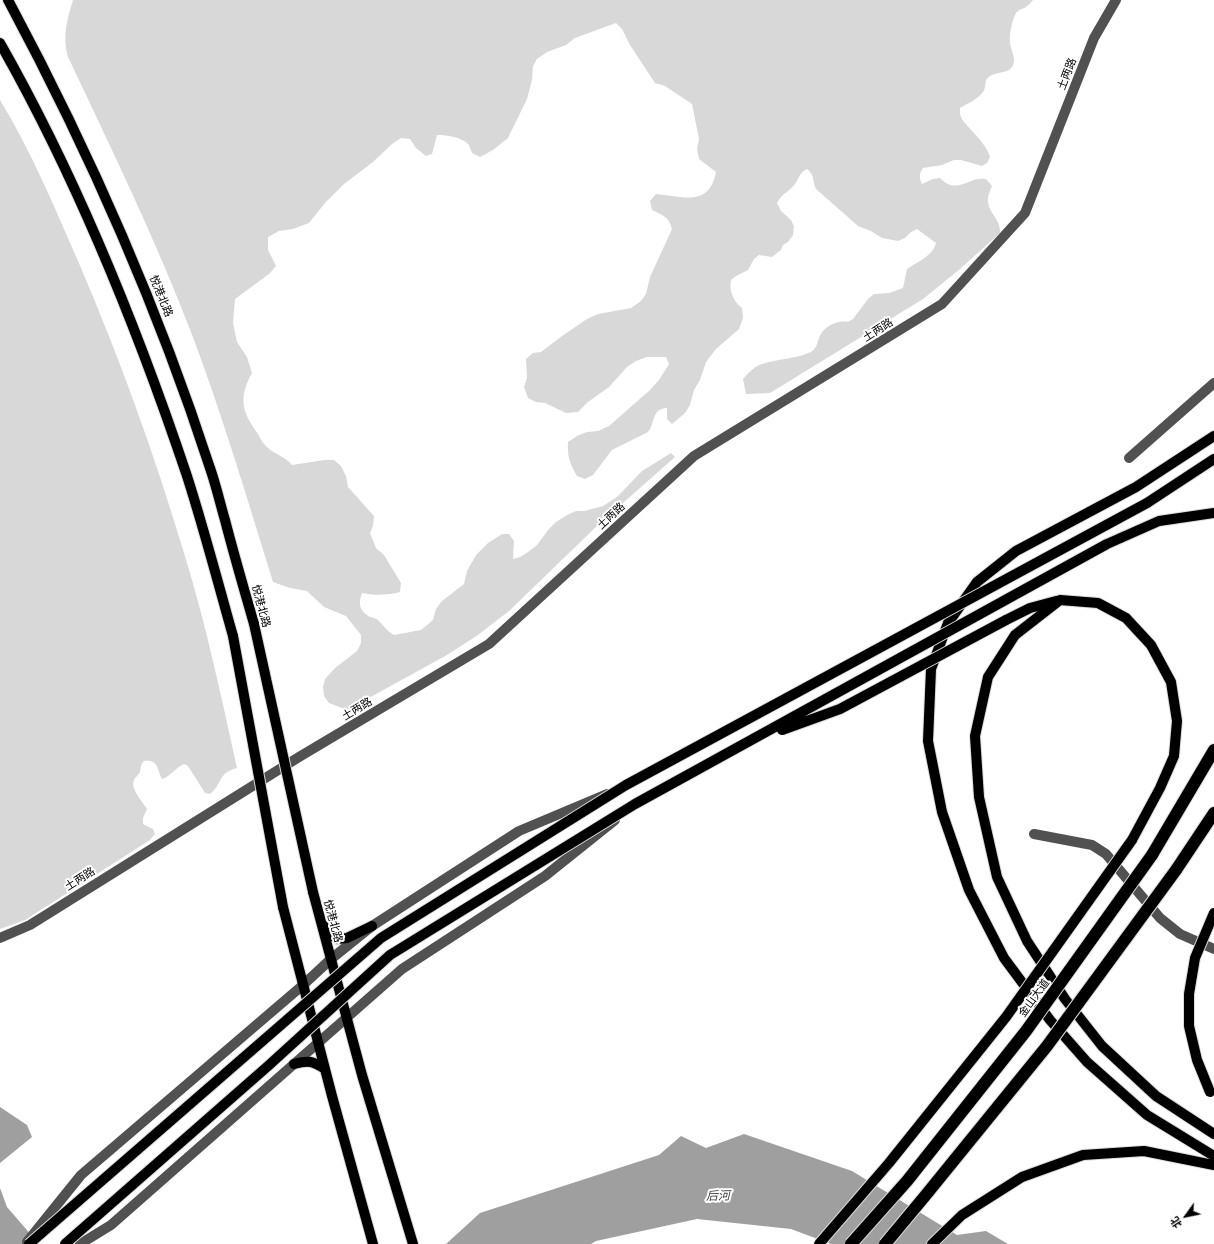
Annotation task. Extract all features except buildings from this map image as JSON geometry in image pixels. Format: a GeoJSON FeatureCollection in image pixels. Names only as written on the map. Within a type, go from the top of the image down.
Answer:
{"type":"FeatureCollection","features":[{"type":"Feature","properties":{"kind":"highway","name":"金山大道"},"geometry":{"type":"LineString","coordinates":[[851,1244],[907,1181],[1026,1031],[1152,855],[1214,750]]}},
{"type":"Feature","properties":{"kind":"highway"},"geometry":{"type":"LineString","coordinates":[[885,1244],[1047,1046],[1176,870],[1214,813]]}},
{"type":"Feature","properties":{"kind":"main road","name":"悦港北路"},"geometry":{"type":"LineString","coordinates":[[8,0],[37,54],[107,199],[149,298],[211,470],[254,624],[320,920],[362,1075],[413,1244]]}},
{"type":"Feature","properties":{"kind":"main road"},"geometry":{"type":"LineString","coordinates":[[0,43],[51,140],[85,212],[126,309],[160,398],[187,478],[233,636],[283,907],[332,1096],[373,1244]]}},
{"type":"Feature","properties":{"kind":"main road"},"geometry":{"type":"LineString","coordinates":[[1214,436],[1136,487],[1016,552],[977,582],[948,622],[931,669],[928,741],[942,812],[967,883],[1004,958],[1050,1020],[1087,1062],[1147,1115],[1214,1156]]}},
{"type":"Feature","properties":{"kind":"main road"},"geometry":{"type":"LineString","coordinates":[[29,1244],[381,938],[626,785],[1146,503],[1214,458]]}},
{"type":"Feature","properties":{"kind":"main road"},"geometry":{"type":"LineString","coordinates":[[65,1244],[268,1066],[390,955],[636,804],[1106,544],[1159,521],[1214,514]]}},
{"type":"Feature","properties":{"kind":"main road"},"geometry":{"type":"LineString","coordinates":[[750,742],[840,709],[1030,608],[1060,600],[1098,602],[1126,618],[1151,645],[1171,682],[1177,721],[1174,756],[1160,788],[1132,840],[1006,1017],[889,1163],[819,1244]]}},
{"type":"Feature","properties":{"kind":"main road"},"geometry":{"type":"LineString","coordinates":[[1060,600],[1015,634],[988,677],[976,736],[979,797],[997,877],[1027,942],[1065,999],[1102,1046],[1156,1096],[1214,1134]]}},
{"type":"Feature","properties":{"kind":"main road"},"geometry":{"type":"LineString","coordinates":[[1212,1095],[1197,1060],[1189,1026],[1189,994],[1195,958],[1214,913]]}},
{"type":"Feature","properties":{"kind":"main road"},"geometry":{"type":"LineString","coordinates":[[320,920],[328,932],[336,939],[347,938],[372,926]]}},
{"type":"Feature","properties":{"kind":"main road"},"geometry":{"type":"LineString","coordinates":[[294,1064],[306,1061],[316,1063],[325,1069]]}},
{"type":"Feature","properties":{"kind":"main road"},"geometry":{"type":"LineString","coordinates":[[932,1244],[962,1215],[1022,1177],[1082,1155],[1144,1150],[1214,1166]]}},
{"type":"Feature","properties":{"kind":"street","name":"土两路"},"geometry":{"type":"LineString","coordinates":[[0,938],[30,924],[299,757],[489,644],[694,456],[942,304],[1025,213],[1094,38],[1116,0]]}},
{"type":"Feature","properties":{"kind":"street"},"geometry":{"type":"LineString","coordinates":[[1129,458],[1214,384]]}},
{"type":"Feature","properties":{"kind":"street"},"geometry":{"type":"LineString","coordinates":[[26,1244],[81,1175],[303,985],[331,959],[372,926],[519,831],[626,785]]}},
{"type":"Feature","properties":{"kind":"street"},"geometry":{"type":"LineString","coordinates":[[80,1244],[111,1225],[402,969],[545,876],[636,804]]}},
{"type":"Feature","properties":{"kind":"street"},"geometry":{"type":"LineString","coordinates":[[1034,834],[1092,845],[1106,854],[1160,918],[1180,934],[1214,949]]}},
{"type":"Feature","properties":{"kind":"shaded area"},"geometry":{"type":"Polygon","coordinates":[[[73,0],[1033,0],[1025,8],[1016,13],[1013,20],[1010,32],[1010,40],[1014,58],[1012,67],[988,78],[981,95],[960,108],[960,115],[963,120],[980,139],[987,150],[990,157],[987,163],[982,166],[961,160],[954,160],[942,165],[923,168],[920,174],[922,184],[933,179],[940,178],[946,183],[952,185],[963,184],[973,180],[986,179],[992,186],[988,196],[988,202],[990,210],[999,224],[1000,233],[960,269],[923,299],[770,393],[746,394],[743,379],[757,366],[811,352],[815,348],[820,336],[826,328],[837,323],[848,322],[853,319],[868,299],[874,294],[889,293],[903,288],[907,269],[932,252],[936,243],[917,229],[905,238],[898,241],[882,238],[871,231],[858,226],[816,189],[810,171],[807,169],[777,203],[781,211],[791,220],[794,226],[793,235],[788,242],[783,245],[781,250],[772,257],[759,255],[754,259],[748,270],[731,280],[732,296],[742,308],[743,318],[739,329],[716,349],[706,362],[700,380],[694,390],[690,405],[685,413],[672,424],[667,419],[667,408],[658,411],[648,432],[612,450],[593,475],[585,479],[577,476],[572,468],[568,442],[587,432],[598,431],[609,426],[650,390],[659,380],[669,364],[666,357],[647,357],[636,361],[627,367],[609,387],[588,402],[578,412],[566,413],[545,403],[536,402],[528,398],[524,387],[527,378],[526,359],[533,353],[541,352],[587,319],[598,314],[631,308],[641,301],[646,294],[650,277],[672,229],[665,217],[652,210],[650,201],[656,194],[685,197],[701,195],[707,191],[716,172],[699,159],[697,149],[699,139],[692,104],[665,86],[655,83],[630,45],[622,29],[616,23],[575,38],[566,45],[547,52],[537,59],[533,66],[532,80],[527,99],[508,138],[493,150],[480,157],[472,153],[469,145],[462,140],[449,136],[437,135],[432,154],[426,156],[416,148],[410,139],[401,138],[344,184],[325,203],[309,223],[293,229],[279,231],[268,237],[268,250],[276,266],[269,274],[235,299],[233,323],[237,342],[247,357],[252,373],[245,390],[245,412],[264,444],[292,465],[334,460],[341,466],[346,476],[348,487],[374,516],[373,526],[370,533],[376,548],[384,555],[401,583],[400,592],[381,595],[362,593],[360,599],[361,608],[364,613],[377,619],[394,635],[421,630],[433,620],[436,609],[442,601],[464,584],[467,571],[476,555],[488,543],[502,534],[509,534],[514,541],[513,559],[520,557],[537,545],[556,522],[576,511],[584,511],[603,506],[617,497],[642,471],[671,453],[675,457],[597,526],[509,611],[478,635],[447,655],[347,710],[329,703],[324,696],[323,687],[325,679],[335,668],[357,651],[361,643],[361,635],[346,616],[324,607],[307,591],[290,588],[273,582],[224,425],[191,332],[148,228],[68,57],[65,35],[73,0]]]}},
{"type":"Feature","properties":{"kind":"shaded area"},"geometry":{"type":"Polygon","coordinates":[[[0,100],[42,179],[108,333],[135,405],[161,479],[192,580],[213,660],[237,768],[226,773],[210,794],[205,793],[188,766],[184,764],[162,779],[155,763],[144,761],[141,765],[140,772],[134,779],[133,784],[135,791],[147,809],[143,818],[143,824],[153,829],[155,834],[150,840],[25,920],[0,929],[0,100]]]}},
{"type":"Feature","properties":{"kind":"water"},"geometry":{"type":"Polygon","coordinates":[[[0,1107],[27,1125],[32,1137],[0,1163],[0,1107]]]}},
{"type":"Feature","properties":{"kind":"water","name":"后河"},"geometry":{"type":"Polygon","coordinates":[[[744,1134],[852,1171],[957,1235],[986,1231],[1008,1244],[831,1244],[791,1229],[697,1219],[596,1241],[591,1244],[446,1244],[480,1213],[659,1155],[681,1136],[706,1148],[744,1134]]]}},
{"type":"Feature","properties":{"kind":"water"},"geometry":{"type":"Polygon","coordinates":[[[0,1188],[7,1207],[39,1244],[0,1244],[0,1188]]]}}]}
